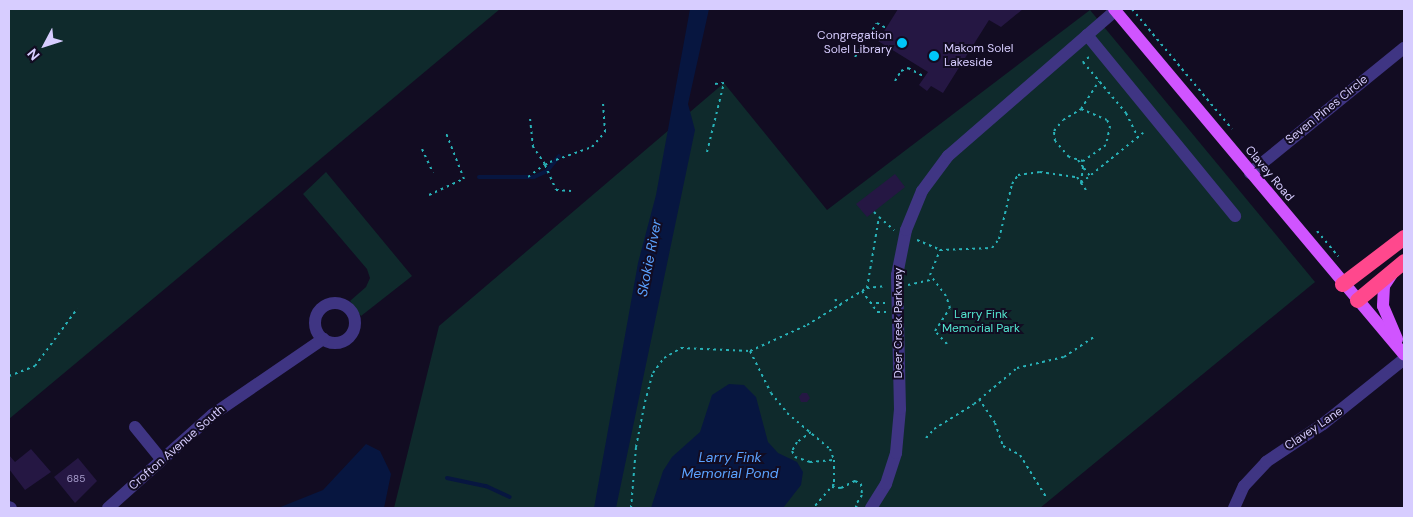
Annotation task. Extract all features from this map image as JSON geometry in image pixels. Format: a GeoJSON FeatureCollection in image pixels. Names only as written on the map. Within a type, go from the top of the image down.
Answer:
{"type":"FeatureCollection","features":[{"type":"Feature","properties":{"kind":"highway"},"geometry":{"type":"LineString","coordinates":[[1342,284],[1404,237]]}},
{"type":"Feature","properties":{"kind":"highway"},"geometry":{"type":"LineString","coordinates":[[1357,300],[1402,262]]}},
{"type":"Feature","properties":{"kind":"main road","name":"Clavey Road"},"geometry":{"type":"LineString","coordinates":[[1115,9],[1342,284],[1404,356]]}},
{"type":"Feature","properties":{"kind":"main road"},"geometry":{"type":"LineString","coordinates":[[1402,262],[1384,286],[1382,297],[1387,318],[1404,356]]}},
{"type":"Feature","properties":{"kind":"street","name":"Deer Creek Parkway"},"geometry":{"type":"LineString","coordinates":[[871,508],[886,484],[896,453],[900,409],[897,285],[906,230],[922,191],[948,156],[1087,36],[1115,9]]}},
{"type":"Feature","properties":{"kind":"street"},"geometry":{"type":"LineString","coordinates":[[1087,36],[1235,216]]}},
{"type":"Feature","properties":{"kind":"street","name":"Seven Pines Circle"},"geometry":{"type":"LineString","coordinates":[[1250,173],[1404,48]]}},
{"type":"Feature","properties":{"kind":"street","name":"Crofton Avenue South"},"geometry":{"type":"LineString","coordinates":[[108,508],[212,415],[323,339]]}},
{"type":"Feature","properties":{"kind":"street","name":"Clavey Lane"},"geometry":{"type":"LineString","coordinates":[[1234,508],[1244,486],[1266,462],[1323,424],[1404,356]]}},
{"type":"Feature","properties":{"kind":"street"},"geometry":{"type":"LineString","coordinates":[[135,427],[161,459]]}},
{"type":"Feature","properties":{"kind":"path"},"geometry":{"type":"LineString","coordinates":[[1132,9],[1233,130]]}},
{"type":"Feature","properties":{"kind":"path"},"geometry":{"type":"LineString","coordinates":[[856,57],[877,23],[886,28]]}},
{"type":"Feature","properties":{"kind":"path"},"geometry":{"type":"LineString","coordinates":[[1092,54],[1083,62],[1126,113],[1138,138]]}},
{"type":"Feature","properties":{"kind":"path"},"geometry":{"type":"LineString","coordinates":[[894,81],[902,71],[908,68],[925,77]]}},
{"type":"Feature","properties":{"kind":"path"},"geometry":{"type":"LineString","coordinates":[[1081,109],[1107,120],[1110,137],[1099,150],[1084,161],[1069,157],[1056,141],[1054,131],[1062,120],[1081,109],[1099,81]]}},
{"type":"Feature","properties":{"kind":"path"},"geometry":{"type":"LineString","coordinates":[[707,152],[724,83],[714,84]]}},
{"type":"Feature","properties":{"kind":"path"},"geometry":{"type":"LineString","coordinates":[[528,177],[545,164],[592,147],[605,132],[603,102]]}},
{"type":"Feature","properties":{"kind":"path"},"geometry":{"type":"LineString","coordinates":[[530,118],[533,147],[545,164],[556,190],[571,190]]}},
{"type":"Feature","properties":{"kind":"path"},"geometry":{"type":"LineString","coordinates":[[429,195],[464,179],[446,133]]}},
{"type":"Feature","properties":{"kind":"path"},"geometry":{"type":"LineString","coordinates":[[1081,184],[1143,133]]}},
{"type":"Feature","properties":{"kind":"path"},"geometry":{"type":"LineString","coordinates":[[422,149],[433,173]]}},
{"type":"Feature","properties":{"kind":"path"},"geometry":{"type":"LineString","coordinates":[[1078,160],[1090,176]]}},
{"type":"Feature","properties":{"kind":"path"},"geometry":{"type":"LineString","coordinates":[[1081,184],[1083,167]]}},
{"type":"Feature","properties":{"kind":"path"},"geometry":{"type":"LineString","coordinates":[[946,344],[935,331],[950,308],[946,296],[933,279],[932,266],[940,250],[983,250],[996,243],[1012,184],[1018,175],[1040,172],[1077,177],[1086,190]]}},
{"type":"Feature","properties":{"kind":"path"},"geometry":{"type":"LineString","coordinates":[[874,212],[879,217]]}},
{"type":"Feature","properties":{"kind":"path"},"geometry":{"type":"LineString","coordinates":[[631,508],[636,447],[645,402],[654,373],[664,358],[681,348],[750,351],[841,306],[862,291],[933,279]]}},
{"type":"Feature","properties":{"kind":"path"},"geometry":{"type":"LineString","coordinates":[[862,291],[877,312],[898,307]]}},
{"type":"Feature","properties":{"kind":"path"},"geometry":{"type":"LineString","coordinates":[[835,299],[841,306]]}},
{"type":"Feature","properties":{"kind":"path"},"geometry":{"type":"LineString","coordinates":[[870,303],[898,307]]}},
{"type":"Feature","properties":{"kind":"path"},"geometry":{"type":"LineString","coordinates":[[9,376],[35,366],[77,309]]}},
{"type":"Feature","properties":{"kind":"path"},"geometry":{"type":"LineString","coordinates":[[926,438],[934,429],[979,399],[1017,368],[1064,358],[1095,336]]}},
{"type":"Feature","properties":{"kind":"path"},"geometry":{"type":"LineString","coordinates":[[750,351],[771,393],[787,413],[830,449],[834,460],[832,487],[813,508]]}},
{"type":"Feature","properties":{"kind":"path"},"geometry":{"type":"LineString","coordinates":[[979,399],[995,423],[1002,446],[1020,455],[1046,497]]}},
{"type":"Feature","properties":{"kind":"path"},"geometry":{"type":"LineString","coordinates":[[811,432],[797,442],[792,451],[796,457],[810,462],[834,460]]}},
{"type":"Feature","properties":{"kind":"path"},"geometry":{"type":"LineString","coordinates":[[832,487],[841,488],[854,481],[861,484],[862,495],[854,506],[858,508]]}},
{"type":"Feature","properties":{"kind":"green space"},"geometry":{"type":"Polygon","coordinates":[[[9,9],[500,9],[9,419],[9,9]]]}},
{"type":"Feature","properties":{"kind":"green space","name":"Larry Fink Memorial Park"},"geometry":{"type":"Polygon","coordinates":[[[1090,10],[1315,282],[1040,508],[394,508],[439,326],[724,83],[827,210],[1090,10]]]}},
{"type":"Feature","properties":{"kind":"green space"},"geometry":{"type":"Polygon","coordinates":[[[326,172],[412,276],[361,316],[350,301],[366,287],[370,278],[367,269],[303,194],[326,172]]]}},
{"type":"Feature","properties":{"kind":"water","name":"Skokie River"},"geometry":{"type":"Polygon","coordinates":[[[690,9],[709,9],[688,104],[695,130],[616,508],[594,508],[638,263],[656,195],[690,9]]]}},
{"type":"Feature","properties":{"kind":"water","name":"Larry Fink Memorial Pond"},"geometry":{"type":"Polygon","coordinates":[[[729,384],[744,385],[756,397],[768,442],[778,453],[797,462],[803,472],[801,485],[783,508],[651,508],[663,471],[672,457],[700,432],[712,395],[729,384]]]}},
{"type":"Feature","properties":{"kind":"water"},"geometry":{"type":"Polygon","coordinates":[[[366,444],[380,451],[391,474],[384,508],[278,508],[323,490],[366,444]]]}},
{"type":"Feature","properties":{"kind":"building","name":"Makom Solel Lakeside"},"geometry":{"type":"Polygon","coordinates":[[[898,9],[1023,9],[1001,27],[989,20],[943,93],[931,86],[927,91],[919,85],[928,72],[878,41],[898,9]]]}},
{"type":"Feature","properties":{"kind":"building"},"geometry":{"type":"Polygon","coordinates":[[[895,174],[905,187],[867,217],[856,204],[895,174]]]}},
{"type":"Feature","properties":{"kind":"building"},"geometry":{"type":"Polygon","coordinates":[[[802,393],[807,393],[810,398],[807,402],[801,402],[799,397],[802,393]]]}},
{"type":"Feature","properties":{"kind":"building"},"geometry":{"type":"Polygon","coordinates":[[[31,449],[51,472],[25,490],[9,469],[9,455],[15,462],[31,449]]]}},
{"type":"Feature","properties":{"kind":"building"},"geometry":{"type":"Polygon","coordinates":[[[78,458],[97,481],[75,503],[54,477],[78,458]]]}},
{"type":"Feature","properties":{"kind":"waterway"},"geometry":{"type":"LineString","coordinates":[[479,177],[534,177],[547,171],[559,156]]}},
{"type":"Feature","properties":{"kind":"waterway"},"geometry":{"type":"LineString","coordinates":[[447,478],[486,486],[510,497]]}},
{"type":"Feature","properties":{"kind":"place","name":"Congregation Solel Library"},"geometry":{"type":"Point","coordinates":[902,43]}},
{"type":"Feature","properties":{"kind":"place","name":"Makom Solel Lakeside"},"geometry":{"type":"Point","coordinates":[934,56]}}]}
